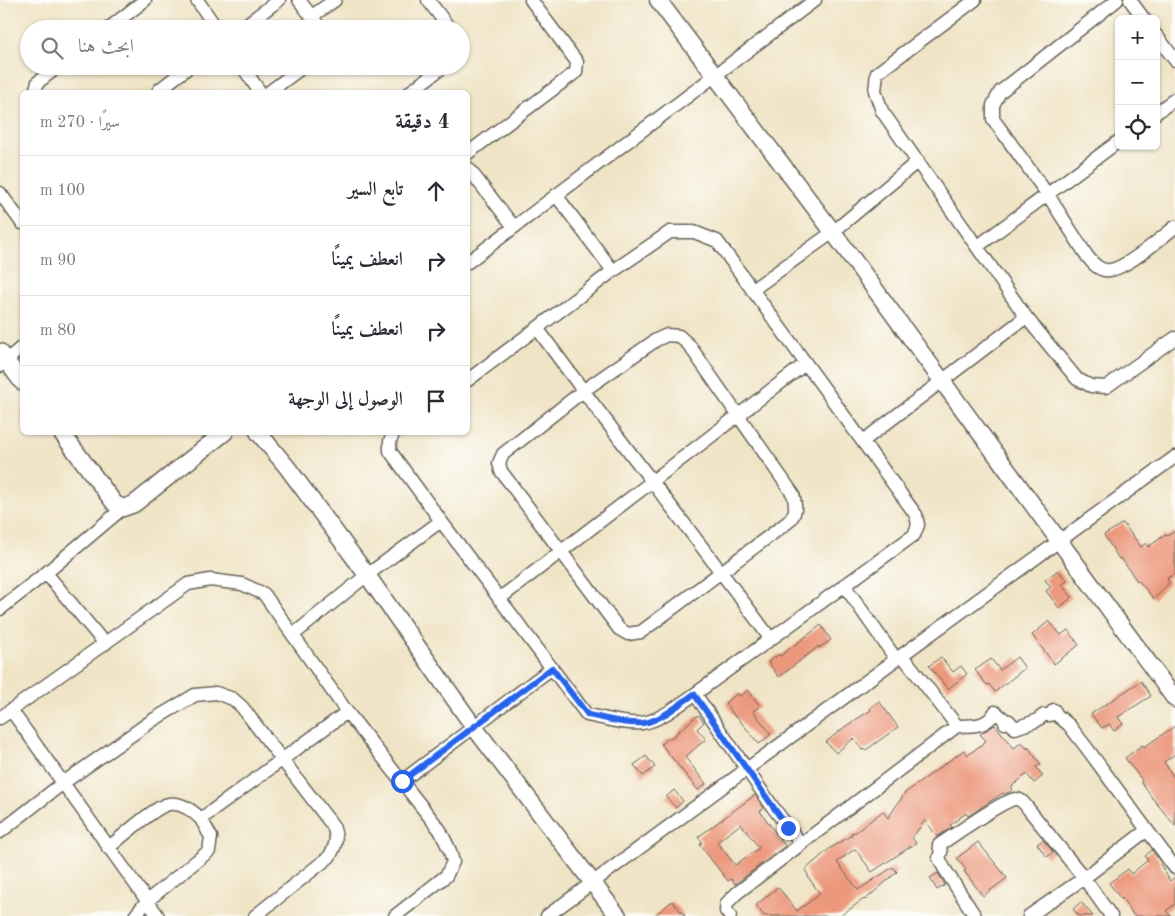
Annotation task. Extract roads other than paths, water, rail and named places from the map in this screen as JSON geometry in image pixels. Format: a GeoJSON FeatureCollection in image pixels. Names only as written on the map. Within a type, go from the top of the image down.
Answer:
{"type":"FeatureCollection","features":[{"type":"Feature","properties":{"kind":"street"},"geometry":{"type":"LineString","coordinates":[[119,20],[145,0]]}},
{"type":"Feature","properties":{"kind":"street"},"geometry":{"type":"LineString","coordinates":[[197,0],[211,20]]}},
{"type":"Feature","properties":{"kind":"street"},"geometry":{"type":"LineString","coordinates":[[252,20],[279,0]]}},
{"type":"Feature","properties":{"kind":"street"},"geometry":{"type":"LineString","coordinates":[[299,0],[315,20]]}},
{"type":"Feature","properties":{"kind":"street"},"geometry":{"type":"LineString","coordinates":[[312,16],[335,0]]}},
{"type":"Feature","properties":{"kind":"street"},"geometry":{"type":"LineString","coordinates":[[428,0],[443,20]]}},
{"type":"Feature","properties":{"kind":"street"},"geometry":{"type":"LineString","coordinates":[[470,152],[576,72],[577,62],[531,0]]}},
{"type":"Feature","properties":{"kind":"street"},"geometry":{"type":"LineString","coordinates":[[658,0],[832,232],[1175,699]]}},
{"type":"Feature","properties":{"kind":"street"},"geometry":{"type":"LineString","coordinates":[[470,260],[713,75],[815,0]]}},
{"type":"Feature","properties":{"kind":"street"},"geometry":{"type":"LineString","coordinates":[[976,0],[878,73],[875,92],[882,111],[1026,317],[1077,379],[1091,386],[1106,387],[1175,338]]}},
{"type":"Feature","properties":{"kind":"street"},"geometry":{"type":"LineString","coordinates":[[1117,0],[1000,92],[993,105],[993,119],[1048,195],[1094,264],[1105,270],[1120,268],[1175,227]]}},
{"type":"Feature","properties":{"kind":"street"},"geometry":{"type":"LineString","coordinates":[[1130,0],[1141,15]]}},
{"type":"Feature","properties":{"kind":"street"},"geometry":{"type":"LineString","coordinates":[[1160,39],[1173,53]]}},
{"type":"Feature","properties":{"kind":"street"},"geometry":{"type":"LineString","coordinates":[[36,90],[38,82],[47,75]]}},
{"type":"Feature","properties":{"kind":"street"},"geometry":{"type":"LineString","coordinates":[[159,90],[178,75]]}},
{"type":"Feature","properties":{"kind":"street"},"geometry":{"type":"LineString","coordinates":[[248,75],[259,90]]}},
{"type":"Feature","properties":{"kind":"street"},"geometry":{"type":"LineString","coordinates":[[272,90],[292,75]]}},
{"type":"Feature","properties":{"kind":"street"},"geometry":{"type":"LineString","coordinates":[[413,90],[432,75]]}},
{"type":"Feature","properties":{"kind":"street"},"geometry":{"type":"LineString","coordinates":[[1160,110],[1175,99]]}},
{"type":"Feature","properties":{"kind":"street"},"geometry":{"type":"LineString","coordinates":[[978,246],[1115,144]]}},
{"type":"Feature","properties":{"kind":"street"},"geometry":{"type":"LineString","coordinates":[[752,290],[832,232],[918,161]]}},
{"type":"Feature","properties":{"kind":"street"},"geometry":{"type":"LineString","coordinates":[[470,171],[514,226]]}},
{"type":"Feature","properties":{"kind":"street"},"geometry":{"type":"LineString","coordinates":[[0,192],[20,220]]}},
{"type":"Feature","properties":{"kind":"street"},"geometry":{"type":"LineString","coordinates":[[556,195],[613,271]]}},
{"type":"Feature","properties":{"kind":"street"},"geometry":{"type":"LineString","coordinates":[[393,435],[390,441],[390,451],[498,599],[588,715],[620,721],[644,723],[665,714],[914,535],[918,524],[916,515],[717,241],[694,232],[670,232],[613,271],[470,378]]}},
{"type":"Feature","properties":{"kind":"street"},"geometry":{"type":"LineString","coordinates":[[863,441],[1026,317]]}},
{"type":"Feature","properties":{"kind":"street"},"geometry":{"type":"LineString","coordinates":[[537,328],[770,638]]}},
{"type":"Feature","properties":{"kind":"street"},"geometry":{"type":"LineString","coordinates":[[667,335],[679,336],[689,345],[737,414],[794,494],[796,506],[794,515],[788,522],[641,632],[628,634],[619,629],[501,471],[499,463],[503,454],[583,391],[656,340],[667,335]]}},
{"type":"Feature","properties":{"kind":"street"},"geometry":{"type":"LineString","coordinates":[[20,348],[2,360],[20,380]]}},
{"type":"Feature","properties":{"kind":"street"},"geometry":{"type":"LineString","coordinates":[[498,599],[737,414],[805,364]]}},
{"type":"Feature","properties":{"kind":"street"},"geometry":{"type":"LineString","coordinates":[[63,435],[116,504],[123,508]]}},
{"type":"Feature","properties":{"kind":"street"},"geometry":{"type":"LineString","coordinates":[[0,609],[46,574],[123,508],[134,504],[221,435]]}},
{"type":"Feature","properties":{"kind":"street"},"geometry":{"type":"LineString","coordinates":[[260,435],[287,467],[367,575],[474,727],[618,916]]}},
{"type":"Feature","properties":{"kind":"street"},"geometry":{"type":"LineString","coordinates":[[547,916],[1175,457]]}},
{"type":"Feature","properties":{"kind":"street"},"geometry":{"type":"LineString","coordinates":[[293,635],[367,575],[441,522]]}},
{"type":"Feature","properties":{"kind":"street"},"geometry":{"type":"LineString","coordinates":[[46,574],[105,644]]}},
{"type":"Feature","properties":{"kind":"street"},"geometry":{"type":"LineString","coordinates":[[0,718],[188,584],[210,580],[242,584],[264,594],[347,712],[440,830],[450,851],[452,862],[446,876],[395,916]]}},
{"type":"Feature","properties":{"kind":"street"},"geometry":{"type":"LineString","coordinates":[[844,585],[899,657],[957,726]]}},
{"type":"Feature","properties":{"kind":"street"},"geometry":{"type":"LineString","coordinates":[[402,781],[552,668]]}},
{"type":"Feature","properties":{"kind":"street"},"geometry":{"type":"LineString","coordinates":[[0,832],[63,783],[153,720],[195,695],[216,693],[233,699],[242,708],[333,826],[338,837],[329,857],[254,916]]}},
{"type":"Feature","properties":{"kind":"street"},"geometry":{"type":"LineString","coordinates":[[694,694],[801,844]]}},
{"type":"Feature","properties":{"kind":"street"},"geometry":{"type":"LineString","coordinates":[[11,710],[158,916]]}},
{"type":"Feature","properties":{"kind":"street"},"geometry":{"type":"LineString","coordinates":[[730,916],[726,911],[727,903],[737,893],[957,726],[985,724],[992,718],[995,712],[1004,719],[1005,723],[1009,721],[1015,728],[1036,721],[1044,715],[1050,716],[1054,710],[1079,738],[1175,868]]}},
{"type":"Feature","properties":{"kind":"street"},"geometry":{"type":"LineString","coordinates":[[201,819],[347,712]]}},
{"type":"Feature","properties":{"kind":"street"},"geometry":{"type":"LineString","coordinates":[[976,916],[944,868],[939,858],[941,852],[939,845],[1013,799],[1021,800],[1084,878],[1110,916]]}},
{"type":"Feature","properties":{"kind":"street"},"geometry":{"type":"LineString","coordinates":[[108,848],[158,809],[170,804],[183,806],[201,819],[210,837],[209,850],[146,901],[135,916]]}},
{"type":"Feature","properties":{"kind":"street"},"geometry":{"type":"LineString","coordinates":[[1029,916],[1084,878],[1147,830]]}}]}
